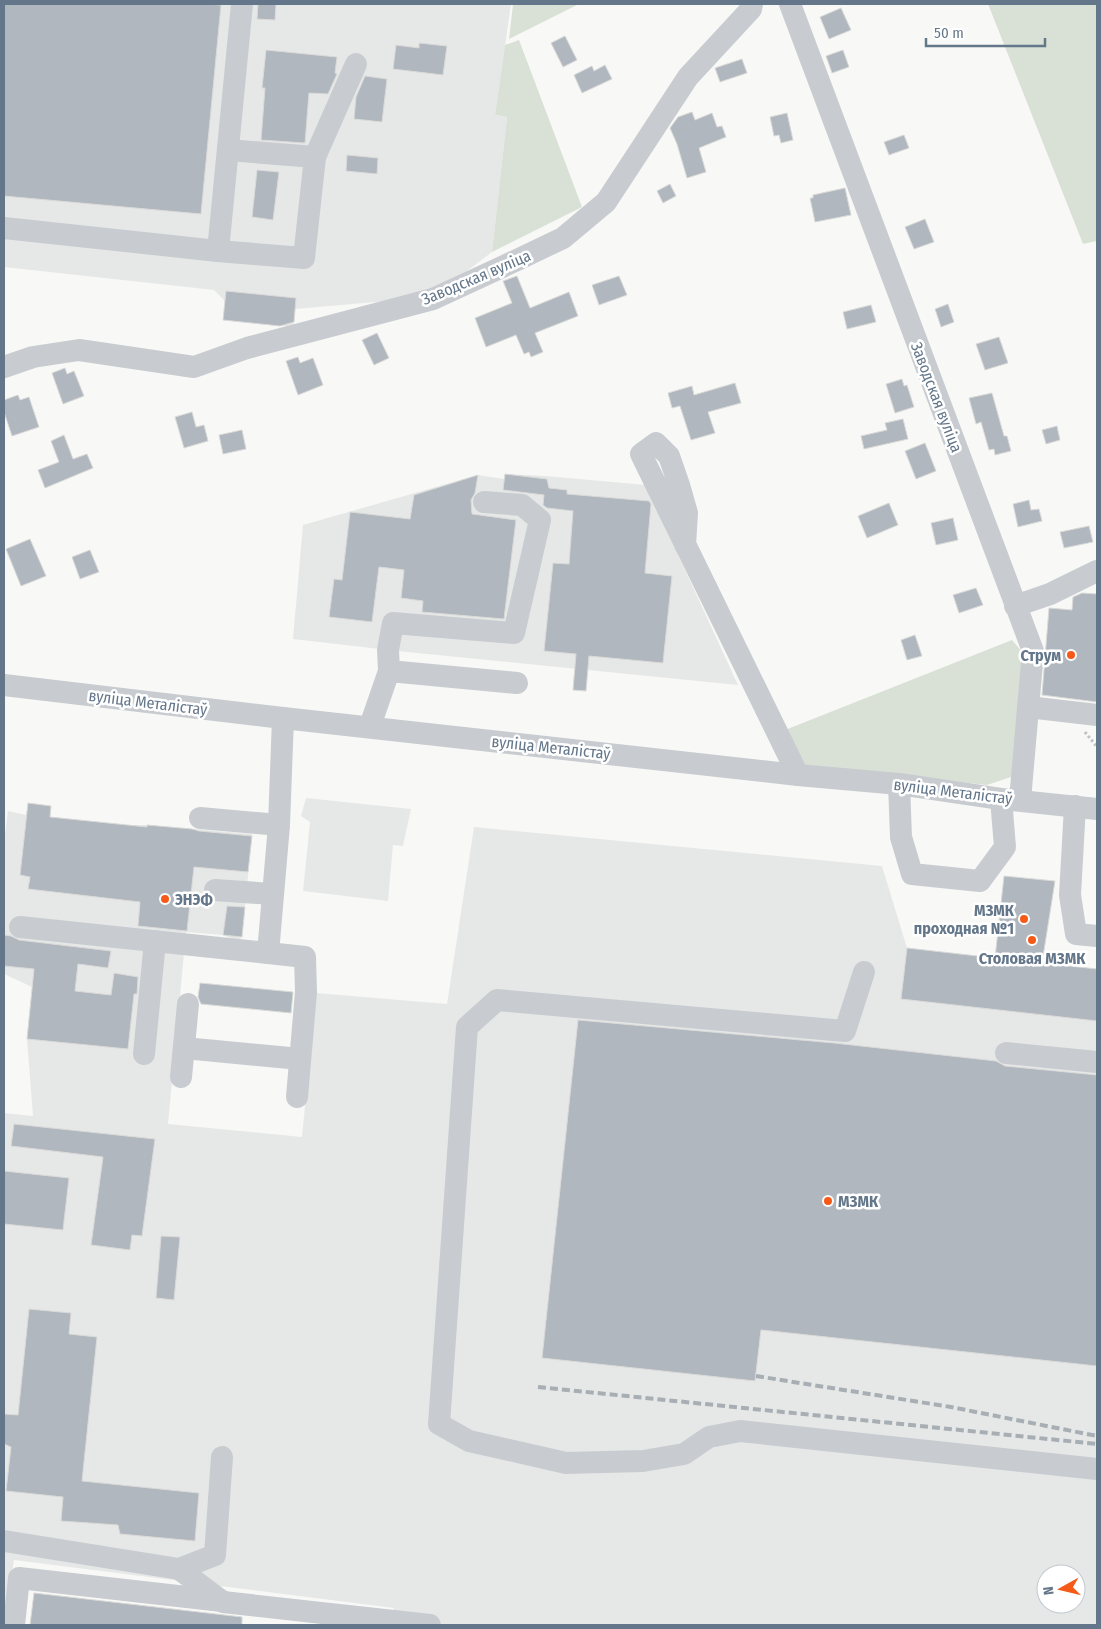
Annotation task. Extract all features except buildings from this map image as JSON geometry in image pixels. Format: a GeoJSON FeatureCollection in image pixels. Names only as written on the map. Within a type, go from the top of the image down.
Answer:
{"type":"FeatureCollection","features":[{"type":"Feature","properties":{"kind":"street"},"geometry":{"type":"LineString","coordinates":[[218,251],[242,4]]}},
{"type":"Feature","properties":{"kind":"street","name":"Заводская вуліца"},"geometry":{"type":"LineString","coordinates":[[4,367],[33,357],[79,350],[194,367],[247,348],[433,299],[564,238],[606,202],[688,78],[751,9],[752,4]]}},
{"type":"Feature","properties":{"kind":"street","name":"Заводская вуліца"},"geometry":{"type":"LineString","coordinates":[[790,4],[1033,651],[1028,707],[1011,800],[1005,846],[980,881],[912,874],[902,837],[898,784]]}},
{"type":"Feature","properties":{"kind":"street"},"geometry":{"type":"LineString","coordinates":[[4,228],[218,251],[304,258],[315,157],[356,64]]}},
{"type":"Feature","properties":{"kind":"street"},"geometry":{"type":"LineString","coordinates":[[228,150],[315,157]]}},
{"type":"Feature","properties":{"kind":"street"},"geometry":{"type":"LineString","coordinates":[[370,726],[389,671],[388,650],[393,623],[514,633],[540,520],[522,505],[484,502]]}},
{"type":"Feature","properties":{"kind":"street"},"geometry":{"type":"LineString","coordinates":[[685,545],[798,775]]}},
{"type":"Feature","properties":{"kind":"street"},"geometry":{"type":"LineString","coordinates":[[1016,606],[1050,594],[1097,571]]}},
{"type":"Feature","properties":{"kind":"street"},"geometry":{"type":"LineString","coordinates":[[389,671],[517,682]]}},
{"type":"Feature","properties":{"kind":"street","name":"вуліца Металістаў"},"geometry":{"type":"LineString","coordinates":[[4,685],[283,718],[370,726],[798,775],[898,784],[1011,800],[1086,807]]}},
{"type":"Feature","properties":{"kind":"street"},"geometry":{"type":"LineString","coordinates":[[1028,707],[1097,715]]}},
{"type":"Feature","properties":{"kind":"street"},"geometry":{"type":"LineString","coordinates":[[268,953],[279,825],[283,718]]}},
{"type":"Feature","properties":{"kind":"street"},"geometry":{"type":"LineString","coordinates":[[1086,807],[1070,896],[1076,934],[1097,936]]}},
{"type":"Feature","properties":{"kind":"street"},"geometry":{"type":"LineString","coordinates":[[200,818],[279,825]]}},
{"type":"Feature","properties":{"kind":"street"},"geometry":{"type":"LineString","coordinates":[[216,890],[272,894]]}},
{"type":"Feature","properties":{"kind":"street"},"geometry":{"type":"LineString","coordinates":[[20,927],[305,957],[306,992],[297,1097]]}},
{"type":"Feature","properties":{"kind":"street"},"geometry":{"type":"LineString","coordinates":[[144,1054],[155,941]]}},
{"type":"Feature","properties":{"kind":"street"},"geometry":{"type":"LineString","coordinates":[[864,972],[846,1031],[497,1000],[467,1027],[439,1424],[469,1441],[566,1463],[643,1461],[684,1454],[709,1437],[740,1431],[1097,1469]]}},
{"type":"Feature","properties":{"kind":"street"},"geometry":{"type":"LineString","coordinates":[[181,1077],[188,1004]]}},
{"type":"Feature","properties":{"kind":"street"},"geometry":{"type":"LineString","coordinates":[[184,1048],[300,1059]]}},
{"type":"Feature","properties":{"kind":"street"},"geometry":{"type":"LineString","coordinates":[[1006,1052],[1097,1062]]}},
{"type":"Feature","properties":{"kind":"street"},"geometry":{"type":"LineString","coordinates":[[178,1569],[215,1555],[222,1457]]}},
{"type":"Feature","properties":{"kind":"street"},"geometry":{"type":"LineString","coordinates":[[4,1541],[178,1569],[223,1602]]}},
{"type":"Feature","properties":{"kind":"street"},"geometry":{"type":"LineString","coordinates":[[14,1625],[19,1578],[430,1625]]}},
{"type":"Feature","properties":{"kind":"shaded area"},"geometry":{"type":"Polygon","coordinates":[[[4,4],[511,4],[495,115],[507,117],[492,252],[451,283],[387,301],[295,309],[293,327],[223,320],[225,301],[214,290],[4,267],[4,4]]]}},
{"type":"Feature","properties":{"kind":"shaded area"},"geometry":{"type":"Polygon","coordinates":[[[513,4],[579,4],[509,39],[513,4]]]}},
{"type":"Feature","properties":{"kind":"shaded area"},"geometry":{"type":"Polygon","coordinates":[[[988,4],[1097,4],[1097,241],[1083,244],[988,4]]]}},
{"type":"Feature","properties":{"kind":"shaded area"},"geometry":{"type":"Polygon","coordinates":[[[519,40],[582,207],[492,252],[507,117],[495,115],[505,45],[519,40]]]}},
{"type":"Feature","properties":{"kind":"shaded area"},"geometry":{"type":"Polygon","coordinates":[[[505,474],[646,485],[738,685],[293,639],[303,525],[478,475],[504,479],[505,474]]]}},
{"type":"Feature","properties":{"kind":"shaded area"},"geometry":{"type":"Polygon","coordinates":[[[1012,640],[1024,654],[1014,776],[987,785],[802,765],[785,730],[1012,640]]]}},
{"type":"Feature","properties":{"kind":"shaded area"},"geometry":{"type":"Polygon","coordinates":[[[306,798],[411,809],[403,846],[393,845],[388,901],[303,891],[310,822],[301,816],[306,798]]]}},
{"type":"Feature","properties":{"kind":"shaded area"},"geometry":{"type":"Polygon","coordinates":[[[28,803],[51,806],[50,817],[126,825],[252,834],[240,942],[223,935],[186,932],[168,1124],[302,1137],[316,993],[447,1004],[474,827],[882,866],[907,948],[1097,969],[1097,1625],[387,1625],[394,1608],[14,1560],[4,1625],[4,1113],[33,1116],[27,1039],[32,987],[4,974],[4,842],[8,811],[26,815],[28,803]]]}},
{"type":"Feature","properties":{"kind":"railway"},"geometry":{"type":"LineString","coordinates":[[756,1376],[951,1407],[1097,1436]]}},
{"type":"Feature","properties":{"kind":"railway"},"geometry":{"type":"LineString","coordinates":[[538,1387],[1097,1444]]}},
{"type":"Feature","properties":{"kind":"place","name":"Струм"},"geometry":{"type":"Point","coordinates":[1071,655]}},
{"type":"Feature","properties":{"kind":"place","name":"ЭНЭФ"},"geometry":{"type":"Point","coordinates":[165,899]}},
{"type":"Feature","properties":{"kind":"place","name":"МЗМК проходная №1"},"geometry":{"type":"Point","coordinates":[1024,919]}},
{"type":"Feature","properties":{"kind":"place","name":"Столовая МЗМК"},"geometry":{"type":"Point","coordinates":[1032,940]}},
{"type":"Feature","properties":{"kind":"place","name":"МЗМК"},"geometry":{"type":"Point","coordinates":[828,1201]}}]}
